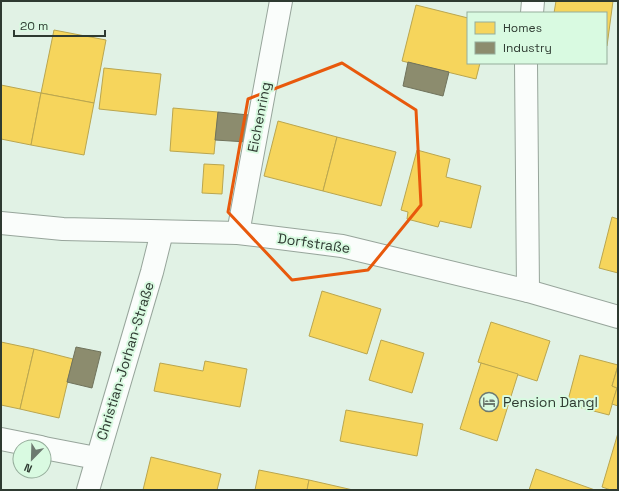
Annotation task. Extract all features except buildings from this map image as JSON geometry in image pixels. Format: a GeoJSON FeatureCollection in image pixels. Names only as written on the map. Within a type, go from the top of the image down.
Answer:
{"type":"FeatureCollection","features":[{"type":"Feature","properties":{"kind":"street","name":"Eichenring"},"geometry":{"type":"LineString","coordinates":[[238,233],[281,1]]}},
{"type":"Feature","properties":{"kind":"street"},"geometry":{"type":"LineString","coordinates":[[532,12],[533,1]]}},
{"type":"Feature","properties":{"kind":"street"},"geometry":{"type":"LineString","coordinates":[[526,64],[528,291]]}},
{"type":"Feature","properties":{"kind":"street","name":"Dorfstraße"},"geometry":{"type":"LineString","coordinates":[[1,223],[63,229],[238,233],[342,246],[528,291],[618,317]]}},
{"type":"Feature","properties":{"kind":"street","name":"Christian-Jorhan-Straße"},"geometry":{"type":"LineString","coordinates":[[88,490],[96,458],[152,272],[162,232]]}},
{"type":"Feature","properties":{"kind":"street"},"geometry":{"type":"LineString","coordinates":[[1,439],[12,441]]}},
{"type":"Feature","properties":{"kind":"street"},"geometry":{"type":"LineString","coordinates":[[52,449],[96,458]]}},
{"type":"Feature","properties":{"kind":"highlighted area"},"geometry":{"type":"Polygon","coordinates":[[[342,63],[416,110],[421,205],[368,270],[292,280],[228,212],[248,99],[342,63]]]}},
{"type":"Feature","properties":{"kind":"place","name":"Pension Dangl"},"geometry":{"type":"Point","coordinates":[489,402]}}]}
